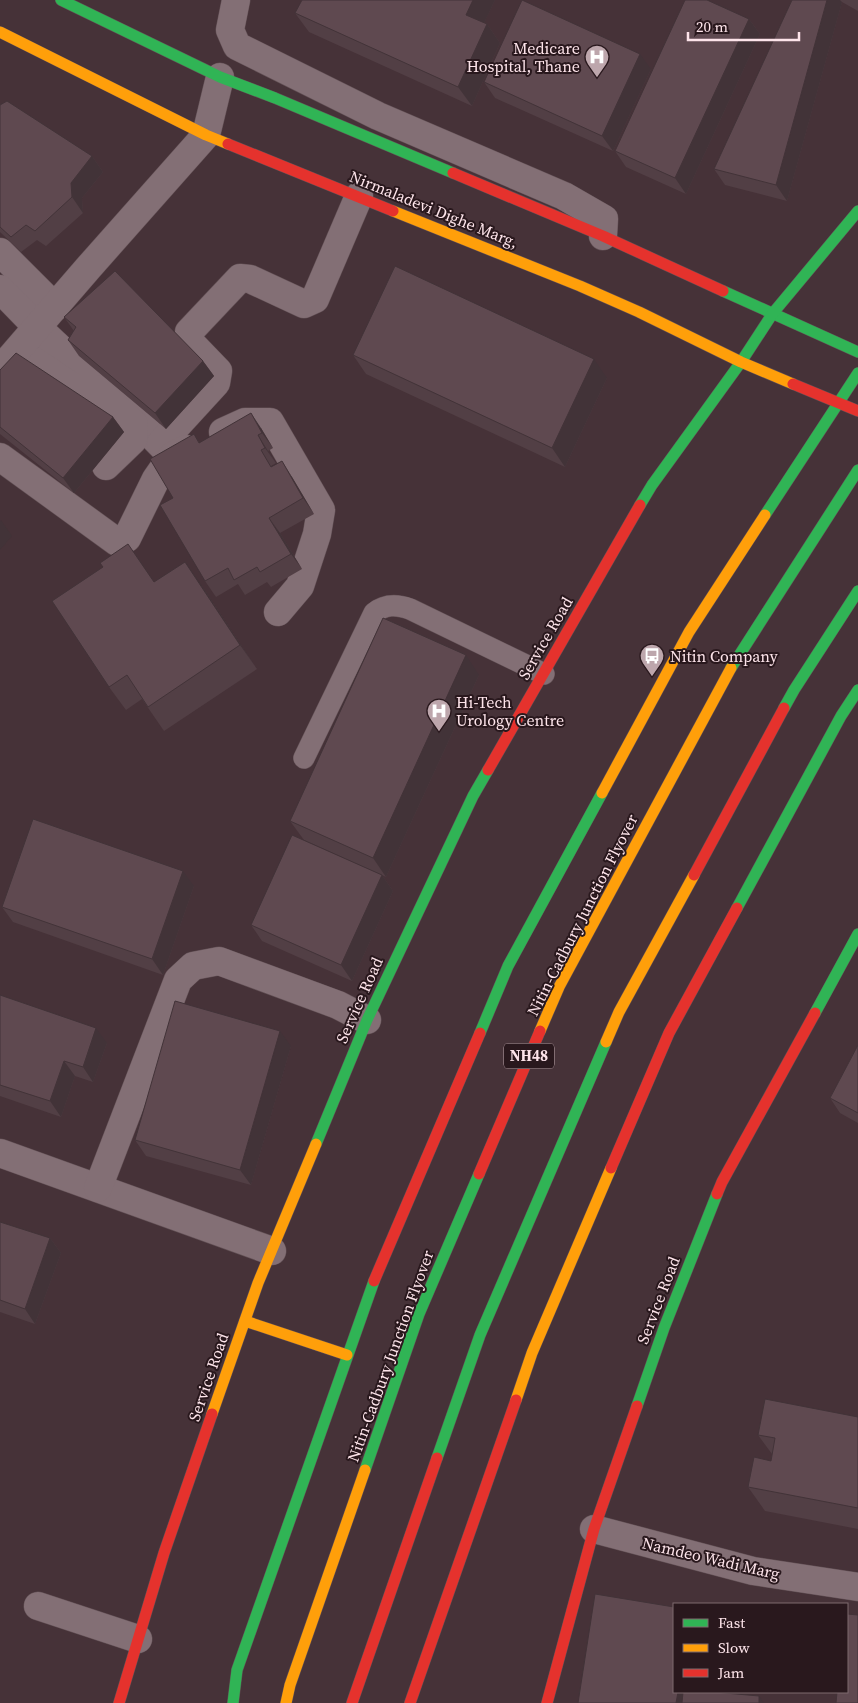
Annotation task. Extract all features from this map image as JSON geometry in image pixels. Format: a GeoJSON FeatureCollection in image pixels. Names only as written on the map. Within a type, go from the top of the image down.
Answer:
{"type":"FeatureCollection","features":[{"type":"Feature","properties":{"kind":"main road"},"geometry":{"type":"LineString","coordinates":[[61,0],[220,77],[603,236],[858,352]]}},
{"type":"Feature","properties":{"kind":"main road","name":"Nirmaladevi Dighe Marg,"},"geometry":{"type":"LineString","coordinates":[[0,32],[206,135],[580,286],[639,312],[741,362],[858,412]]}},
{"type":"Feature","properties":{"kind":"main road","name":"Service Road"},"geometry":{"type":"LineString","coordinates":[[119,1703],[164,1553],[245,1321],[272,1251],[367,1020],[473,796],[652,485],[741,362],[772,313],[858,211]]}},
{"type":"Feature","properties":{"kind":"main road"},"geometry":{"type":"LineString","coordinates":[[233,1703],[237,1670],[367,1297],[508,966],[689,632],[858,373]]}},
{"type":"Feature","properties":{"kind":"main road","name":"Nitin-Cadbury Junction Flyover"},"geometry":{"type":"LineString","coordinates":[[286,1703],[290,1685],[419,1314],[559,987],[736,658],[858,470]]}},
{"type":"Feature","properties":{"kind":"main road"},"geometry":{"type":"LineString","coordinates":[[352,1703],[480,1335],[619,1012],[794,690],[858,590]]}},
{"type":"Feature","properties":{"kind":"main road"},"geometry":{"type":"LineString","coordinates":[[410,1703],[532,1353],[670,1032],[841,716],[858,690]]}},
{"type":"Feature","properties":{"kind":"main road","name":"Service Road"},"geometry":{"type":"LineString","coordinates":[[547,1703],[594,1529],[664,1328],[722,1182],[858,934]]}},
{"type":"Feature","properties":{"kind":"main road"},"geometry":{"type":"LineString","coordinates":[[245,1321],[347,1356]]}},
{"type":"Feature","properties":{"kind":"street"},"geometry":{"type":"LineString","coordinates":[[236,0],[230,30],[237,46],[378,116],[564,196],[604,219],[603,236]]}},
{"type":"Feature","properties":{"kind":"street"},"geometry":{"type":"LineString","coordinates":[[0,370],[206,135],[220,77]]}},
{"type":"Feature","properties":{"kind":"street"},"geometry":{"type":"LineString","coordinates":[[0,457],[117,542],[127,538],[156,478],[167,450],[216,383],[218,371],[189,341],[189,332],[240,278],[250,280],[304,304],[315,299],[359,196]]}},
{"type":"Feature","properties":{"kind":"street"},"geometry":{"type":"LineString","coordinates":[[0,252],[55,307]]}},
{"type":"Feature","properties":{"kind":"street"},"geometry":{"type":"LineString","coordinates":[[1,291],[82,370],[107,390],[136,422]]}},
{"type":"Feature","properties":{"kind":"street"},"geometry":{"type":"LineString","coordinates":[[18,350],[76,389],[96,389],[167,450]]}},
{"type":"Feature","properties":{"kind":"street"},"geometry":{"type":"LineString","coordinates":[[106,466],[133,440],[136,422]]}},
{"type":"Feature","properties":{"kind":"street"},"geometry":{"type":"LineString","coordinates":[[167,450],[245,422],[270,422],[320,510],[317,534],[300,586],[278,612]]}},
{"type":"Feature","properties":{"kind":"street"},"geometry":{"type":"LineString","coordinates":[[98,1188],[178,980],[194,966],[219,961],[338,1005],[367,1020]]}},
{"type":"Feature","properties":{"kind":"street"},"geometry":{"type":"LineString","coordinates":[[0,1153],[272,1251]]}},
{"type":"Feature","properties":{"kind":"street","name":"Namdeo Wadi Marg"},"geometry":{"type":"LineString","coordinates":[[594,1529],[753,1570],[858,1587]]}},
{"type":"Feature","properties":{"kind":"street"},"geometry":{"type":"LineString","coordinates":[[38,1606],[138,1639]]}},
{"type":"Feature","properties":{"kind":"lane"},"geometry":{"type":"LineString","coordinates":[[304,758],[374,614],[387,606],[401,606],[410,609],[544,674]]}},
{"type":"Feature","properties":{"kind":"building"},"geometry":{"type":"Polygon","coordinates":[[[302,0],[473,0],[466,15],[487,24],[458,87],[295,13],[302,0]]]}},
{"type":"Feature","properties":{"kind":"building"},"geometry":{"type":"Polygon","coordinates":[[[522,0],[640,54],[602,136],[484,82],[522,0]]]}},
{"type":"Feature","properties":{"kind":"building"},"geometry":{"type":"Polygon","coordinates":[[[685,0],[707,0],[749,19],[675,178],[615,151],[685,0]]]}},
{"type":"Feature","properties":{"kind":"building"},"geometry":{"type":"Polygon","coordinates":[[[792,0],[827,0],[776,185],[714,169],[792,0]]]}},
{"type":"Feature","properties":{"kind":"building"},"geometry":{"type":"Polygon","coordinates":[[[7,101],[92,156],[71,183],[72,197],[35,231],[26,225],[11,237],[0,227],[0,105],[7,101]]]}},
{"type":"Feature","properties":{"kind":"building"},"geometry":{"type":"Polygon","coordinates":[[[395,266],[594,359],[552,448],[353,355],[395,266]]]}},
{"type":"Feature","properties":{"kind":"building"},"geometry":{"type":"Polygon","coordinates":[[[115,271],[203,361],[155,413],[68,340],[76,327],[64,317],[115,271]]]}},
{"type":"Feature","properties":{"kind":"building"},"geometry":{"type":"Polygon","coordinates":[[[16,353],[113,417],[63,478],[0,427],[0,370],[16,353]]]}},
{"type":"Feature","properties":{"kind":"building"},"geometry":{"type":"Polygon","coordinates":[[[251,413],[262,433],[258,435],[265,448],[261,450],[271,467],[282,461],[303,498],[269,518],[291,554],[260,572],[257,567],[234,580],[228,568],[205,581],[160,505],[173,498],[150,459],[194,434],[199,443],[251,413]]]}},
{"type":"Feature","properties":{"kind":"building"},"geometry":{"type":"Polygon","coordinates":[[[128,544],[154,582],[185,562],[240,645],[148,707],[127,675],[109,687],[52,601],[103,567],[100,563],[128,544]]]}},
{"type":"Feature","properties":{"kind":"building"},"geometry":{"type":"Polygon","coordinates":[[[383,618],[466,655],[373,858],[290,821],[383,618]]]}},
{"type":"Feature","properties":{"kind":"building"},"geometry":{"type":"Polygon","coordinates":[[[33,819],[183,871],[152,959],[2,907],[33,819]]]}},
{"type":"Feature","properties":{"kind":"building"},"geometry":{"type":"Polygon","coordinates":[[[292,835],[382,875],[341,965],[251,925],[292,835]]]}},
{"type":"Feature","properties":{"kind":"building"},"geometry":{"type":"Polygon","coordinates":[[[0,995],[96,1028],[83,1067],[64,1061],[50,1101],[0,1085],[0,995]]]}},
{"type":"Feature","properties":{"kind":"building"},"geometry":{"type":"Polygon","coordinates":[[[175,1001],[280,1031],[240,1170],[135,1140],[175,1001]]]}},
{"type":"Feature","properties":{"kind":"building"},"geometry":{"type":"Polygon","coordinates":[[[858,1045],[858,1113],[830,1098],[858,1045]]]}},
{"type":"Feature","properties":{"kind":"building"},"geometry":{"type":"Polygon","coordinates":[[[0,1222],[50,1238],[25,1309],[0,1300],[0,1222]]]}},
{"type":"Feature","properties":{"kind":"building"},"geometry":{"type":"Polygon","coordinates":[[[765,1399],[858,1417],[858,1508],[748,1487],[754,1457],[771,1461],[775,1438],[758,1435],[765,1399]]]}},
{"type":"Feature","properties":{"kind":"building"},"geometry":{"type":"Polygon","coordinates":[[[595,1594],[673,1607],[673,1693],[678,1693],[676,1703],[578,1703],[595,1594]]]}},
{"type":"Feature","properties":{"kind":"building"},"geometry":{"type":"Polygon","coordinates":[[[848,1614],[858,1615],[858,1703],[836,1703],[837,1693],[848,1693],[848,1614]]]}},
{"type":"Feature","properties":{"kind":"building"},"geometry":{"type":"Polygon","coordinates":[[[683,1693],[725,1693],[759,1696],[759,1703],[682,1703],[683,1693]]]}},
{"type":"Feature","properties":{"kind":"traffic: fast"},"geometry":{"type":"LineString","coordinates":[[61,0],[220,77],[275,98],[453,173]]}},
{"type":"Feature","properties":{"kind":"traffic: fast"},"geometry":{"type":"LineString","coordinates":[[640,505],[652,485],[741,362],[773,313],[858,211]]}},
{"type":"Feature","properties":{"kind":"traffic: fast"},"geometry":{"type":"LineString","coordinates":[[723,291],[858,352]]}},
{"type":"Feature","properties":{"kind":"traffic: fast"},"geometry":{"type":"LineString","coordinates":[[765,515],[858,373]]}},
{"type":"Feature","properties":{"kind":"traffic: fast"},"geometry":{"type":"LineString","coordinates":[[731,668],[858,470]]}},
{"type":"Feature","properties":{"kind":"traffic: fast"},"geometry":{"type":"LineString","coordinates":[[784,708],[858,591]]}},
{"type":"Feature","properties":{"kind":"traffic: fast"},"geometry":{"type":"LineString","coordinates":[[737,908],[841,716],[858,690]]}},
{"type":"Feature","properties":{"kind":"traffic: fast"},"geometry":{"type":"LineString","coordinates":[[316,1144],[367,1020],[473,796],[488,770]]}},
{"type":"Feature","properties":{"kind":"traffic: fast"},"geometry":{"type":"LineString","coordinates":[[480,1033],[508,966],[602,793]]}},
{"type":"Feature","properties":{"kind":"traffic: fast"},"geometry":{"type":"LineString","coordinates":[[815,1013],[858,934]]}},
{"type":"Feature","properties":{"kind":"traffic: fast"},"geometry":{"type":"LineString","coordinates":[[437,1458],[480,1335],[606,1042]]}},
{"type":"Feature","properties":{"kind":"traffic: fast"},"geometry":{"type":"LineString","coordinates":[[365,1470],[419,1314],[479,1174]]}},
{"type":"Feature","properties":{"kind":"traffic: fast"},"geometry":{"type":"LineString","coordinates":[[637,1406],[664,1328],[717,1194]]}},
{"type":"Feature","properties":{"kind":"traffic: fast"},"geometry":{"type":"LineString","coordinates":[[233,1703],[237,1670],[374,1281]]}},
{"type":"Feature","properties":{"kind":"traffic: slow"},"geometry":{"type":"LineString","coordinates":[[0,32],[206,135],[228,144]]}},
{"type":"Feature","properties":{"kind":"traffic: slow"},"geometry":{"type":"LineString","coordinates":[[393,211],[580,286],[639,312],[741,362],[793,384]]}},
{"type":"Feature","properties":{"kind":"traffic: slow"},"geometry":{"type":"LineString","coordinates":[[602,793],[689,632],[765,515]]}},
{"type":"Feature","properties":{"kind":"traffic: slow"},"geometry":{"type":"LineString","coordinates":[[540,1031],[559,987],[731,668]]}},
{"type":"Feature","properties":{"kind":"traffic: slow"},"geometry":{"type":"LineString","coordinates":[[606,1042],[619,1012],[694,875]]}},
{"type":"Feature","properties":{"kind":"traffic: slow"},"geometry":{"type":"LineString","coordinates":[[212,1414],[258,1283],[316,1144]]}},
{"type":"Feature","properties":{"kind":"traffic: slow"},"geometry":{"type":"LineString","coordinates":[[516,1400],[532,1353],[611,1168]]}},
{"type":"Feature","properties":{"kind":"traffic: slow"},"geometry":{"type":"LineString","coordinates":[[245,1321],[347,1355]]}},
{"type":"Feature","properties":{"kind":"traffic: slow"},"geometry":{"type":"LineString","coordinates":[[286,1703],[290,1685],[365,1470]]}},
{"type":"Feature","properties":{"kind":"traffic: jam"},"geometry":{"type":"LineString","coordinates":[[228,144],[393,211]]}},
{"type":"Feature","properties":{"kind":"traffic: jam"},"geometry":{"type":"LineString","coordinates":[[453,173],[603,236],[723,291]]}},
{"type":"Feature","properties":{"kind":"traffic: jam"},"geometry":{"type":"LineString","coordinates":[[793,384],[858,411]]}},
{"type":"Feature","properties":{"kind":"traffic: jam"},"geometry":{"type":"LineString","coordinates":[[488,770],[640,505]]}},
{"type":"Feature","properties":{"kind":"traffic: jam"},"geometry":{"type":"LineString","coordinates":[[694,875],[784,708]]}},
{"type":"Feature","properties":{"kind":"traffic: jam"},"geometry":{"type":"LineString","coordinates":[[611,1168],[669,1033],[737,908]]}},
{"type":"Feature","properties":{"kind":"traffic: jam"},"geometry":{"type":"LineString","coordinates":[[717,1194],[815,1013]]}},
{"type":"Feature","properties":{"kind":"traffic: jam"},"geometry":{"type":"LineString","coordinates":[[479,1174],[540,1031]]}},
{"type":"Feature","properties":{"kind":"traffic: jam"},"geometry":{"type":"LineString","coordinates":[[374,1281],[480,1033]]}},
{"type":"Feature","properties":{"kind":"traffic: jam"},"geometry":{"type":"LineString","coordinates":[[410,1703],[516,1400]]}},
{"type":"Feature","properties":{"kind":"traffic: jam"},"geometry":{"type":"LineString","coordinates":[[547,1703],[594,1529],[637,1406]]}},
{"type":"Feature","properties":{"kind":"traffic: jam"},"geometry":{"type":"LineString","coordinates":[[119,1703],[164,1553],[212,1414]]}},
{"type":"Feature","properties":{"kind":"traffic: jam"},"geometry":{"type":"LineString","coordinates":[[352,1703],[437,1458]]}},
{"type":"Feature","properties":{"kind":"place","name":"Medicare Hospital, Thane"},"geometry":{"type":"Point","coordinates":[597,78]}},
{"type":"Feature","properties":{"kind":"place","name":"Nitin Company"},"geometry":{"type":"Point","coordinates":[652,677]}},
{"type":"Feature","properties":{"kind":"place","name":"Hi-Tech Urology Centre"},"geometry":{"type":"Point","coordinates":[439,732]}}]}
